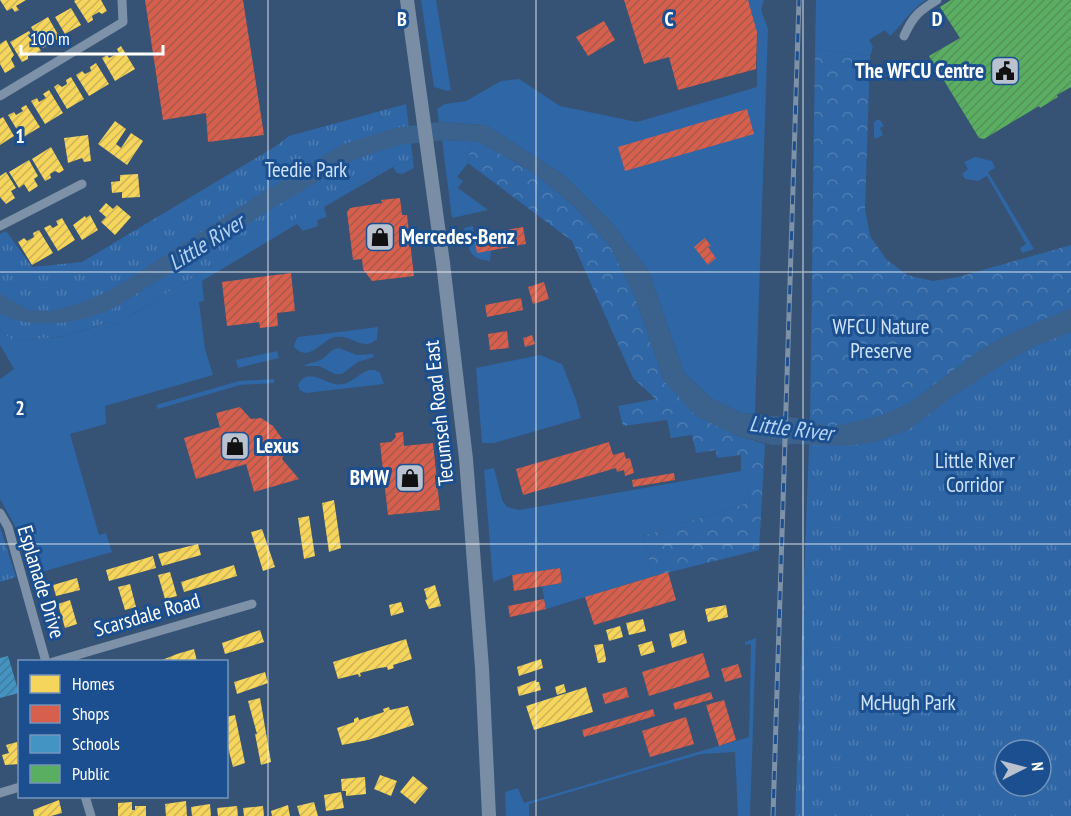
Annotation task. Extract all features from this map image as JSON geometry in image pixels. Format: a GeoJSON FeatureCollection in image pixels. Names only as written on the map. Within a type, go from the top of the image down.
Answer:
{"type":"FeatureCollection","features":[{"type":"Feature","properties":{"kind":"main road","name":"Tecumseh Road East"},"geometry":{"type":"LineString","coordinates":[[407,3],[439,236],[466,459],[481,662],[489,816]]}},
{"type":"Feature","properties":{"kind":"street"},"geometry":{"type":"LineString","coordinates":[[0,96],[123,22],[122,0]]}},
{"type":"Feature","properties":{"kind":"street"},"geometry":{"type":"LineString","coordinates":[[904,36],[911,20],[920,10],[938,0]]}},
{"type":"Feature","properties":{"kind":"street"},"geometry":{"type":"LineString","coordinates":[[0,226],[82,184]]}},
{"type":"Feature","properties":{"kind":"street","name":"Esplanade Drive"},"geometry":{"type":"LineString","coordinates":[[0,513],[8,527],[45,660]]}},
{"type":"Feature","properties":{"kind":"street","name":"Scarsdale Road"},"geometry":{"type":"LineString","coordinates":[[59,660],[252,604]]}},
{"type":"Feature","properties":{"kind":"street"},"geometry":{"type":"LineString","coordinates":[[0,793],[18,788]]}},
{"type":"Feature","properties":{"kind":"street"},"geometry":{"type":"LineString","coordinates":[[86,798],[91,816]]}},
{"type":"Feature","properties":{"kind":"green space"},"geometry":{"type":"Polygon","coordinates":[[[421,0],[436,0],[451,90],[434,87],[421,0]]]}},
{"type":"Feature","properties":{"kind":"green space"},"geometry":{"type":"Polygon","coordinates":[[[748,0],[764,0],[761,10],[768,29],[755,414],[741,413],[711,398],[684,373],[649,272],[611,222],[565,176],[486,125],[439,122],[437,109],[445,104],[466,101],[501,81],[519,79],[560,106],[637,122],[757,87],[757,33],[748,0]]]}},
{"type":"Feature","properties":{"kind":"green space"},"geometry":{"type":"Polygon","coordinates":[[[816,0],[926,0],[915,8],[890,36],[885,30],[869,40],[873,47],[870,56],[815,49],[816,0]]]}},
{"type":"Feature","properties":{"kind":"green space","name":"WFCU Nature Preserve"},"geometry":{"type":"Polygon","coordinates":[[[815,49],[870,56],[865,209],[870,236],[886,259],[907,275],[933,281],[958,277],[1071,245],[1071,308],[1001,338],[982,349],[908,404],[880,416],[831,427],[810,421],[815,49]]]}},
{"type":"Feature","properties":{"kind":"green space","name":"Teedie Park"},"geometry":{"type":"Polygon","coordinates":[[[406,104],[413,159],[346,190],[209,268],[114,326],[109,322],[66,336],[14,341],[0,331],[0,234],[6,231],[32,267],[82,262],[289,136],[406,104]]]}},
{"type":"Feature","properties":{"kind":"green space"},"geometry":{"type":"Polygon","coordinates":[[[880,120],[884,126],[880,128],[883,135],[876,139],[874,122],[880,120]]]}},
{"type":"Feature","properties":{"kind":"green space"},"geometry":{"type":"Polygon","coordinates":[[[442,140],[471,141],[468,163],[457,177],[463,181],[458,188],[488,210],[452,218],[442,140]]]}},
{"type":"Feature","properties":{"kind":"green space"},"geometry":{"type":"Polygon","coordinates":[[[471,141],[480,142],[534,173],[575,207],[610,246],[634,294],[664,381],[735,435],[765,444],[759,550],[654,576],[642,536],[750,502],[746,471],[741,471],[741,455],[717,458],[716,450],[696,453],[692,435],[671,438],[667,420],[623,426],[618,406],[656,399],[633,378],[572,241],[468,163],[471,141]]]}},
{"type":"Feature","properties":{"kind":"green space"},"geometry":{"type":"Polygon","coordinates":[[[975,157],[992,161],[995,168],[988,172],[1034,249],[1022,253],[1020,248],[1026,244],[987,176],[978,181],[965,179],[962,174],[968,169],[964,162],[975,157]]]}},
{"type":"Feature","properties":{"kind":"green space"},"geometry":{"type":"Polygon","coordinates":[[[413,159],[414,168],[402,174],[397,173],[393,167],[324,207],[327,217],[317,220],[318,226],[303,231],[297,224],[202,281],[204,301],[199,302],[205,349],[213,375],[105,406],[106,424],[70,434],[99,535],[106,533],[112,552],[31,575],[14,524],[0,499],[0,379],[14,369],[0,345],[0,331],[14,341],[66,336],[110,322],[114,326],[209,267],[346,189],[372,176],[399,164],[413,159]]]}},
{"type":"Feature","properties":{"kind":"green space"},"geometry":{"type":"Polygon","coordinates":[[[473,226],[474,236],[491,250],[490,261],[477,258],[468,247],[464,228],[473,226]]]}},
{"type":"Feature","properties":{"kind":"green space"},"geometry":{"type":"Polygon","coordinates":[[[1071,308],[1071,816],[795,816],[810,421],[832,427],[880,416],[908,404],[982,349],[1001,338],[1071,308]]]}},
{"type":"Feature","properties":{"kind":"green space"},"geometry":{"type":"Polygon","coordinates":[[[378,327],[377,339],[372,343],[362,344],[347,338],[336,337],[310,352],[300,352],[294,347],[298,337],[378,327]]]}},
{"type":"Feature","properties":{"kind":"green space"},"geometry":{"type":"Polygon","coordinates":[[[339,348],[357,355],[373,354],[374,357],[358,362],[342,374],[335,374],[319,366],[304,366],[320,360],[339,348]]]}},
{"type":"Feature","properties":{"kind":"green space"},"geometry":{"type":"Polygon","coordinates":[[[277,351],[279,358],[238,368],[236,360],[277,351]]]}},
{"type":"Feature","properties":{"kind":"green space"},"geometry":{"type":"Polygon","coordinates":[[[540,355],[562,364],[581,418],[494,443],[482,443],[476,368],[540,355]]]}},
{"type":"Feature","properties":{"kind":"green space"},"geometry":{"type":"Polygon","coordinates":[[[369,370],[380,373],[384,384],[306,393],[300,390],[298,385],[302,379],[307,377],[343,384],[369,370]]]}},
{"type":"Feature","properties":{"kind":"green space"},"geometry":{"type":"Polygon","coordinates":[[[274,379],[274,383],[240,385],[158,409],[156,405],[239,381],[274,379]]]}},
{"type":"Feature","properties":{"kind":"green space"},"geometry":{"type":"Polygon","coordinates":[[[494,468],[502,500],[507,507],[519,510],[746,470],[750,502],[642,536],[654,576],[546,609],[542,586],[562,583],[560,568],[512,575],[493,582],[484,470],[494,468]]]}},
{"type":"Feature","properties":{"kind":"green space"},"geometry":{"type":"Polygon","coordinates":[[[0,527],[16,577],[0,582],[0,527]]]}},
{"type":"Feature","properties":{"kind":"green space"},"geometry":{"type":"Polygon","coordinates":[[[756,638],[750,816],[738,816],[735,752],[701,754],[529,804],[529,816],[506,816],[505,792],[518,788],[524,803],[749,737],[751,644],[745,645],[745,642],[756,638]]]}},
{"type":"Feature","properties":{"kind":"water","name":"Little River"},"geometry":{"type":"Polygon","coordinates":[[[439,122],[486,125],[565,176],[611,222],[649,272],[684,373],[711,398],[741,413],[797,418],[831,427],[880,416],[908,404],[982,349],[1001,338],[1071,308],[1071,332],[1035,346],[1008,361],[952,397],[908,430],[872,443],[844,446],[772,445],[735,435],[696,416],[664,381],[634,294],[610,246],[575,207],[534,173],[480,142],[446,140],[399,145],[356,159],[114,308],[86,318],[43,324],[0,314],[0,294],[29,310],[51,311],[81,303],[111,290],[341,145],[394,128],[439,122]]]}},
{"type":"Feature","properties":{"kind":"building: Homes"},"geometry":{"type":"Polygon","coordinates":[[[0,0],[26,0],[16,6],[19,10],[15,12],[12,8],[7,11],[0,0]]]}},
{"type":"Feature","properties":{"kind":"building: Homes"},"geometry":{"type":"Polygon","coordinates":[[[101,0],[107,11],[92,16],[93,20],[88,23],[74,1],[101,0]]]}},
{"type":"Feature","properties":{"kind":"building: Homes"},"geometry":{"type":"Polygon","coordinates":[[[71,8],[81,25],[65,34],[55,17],[71,8]]]}},
{"type":"Feature","properties":{"kind":"building: Homes"},"geometry":{"type":"Polygon","coordinates":[[[48,17],[60,38],[47,40],[48,45],[43,48],[31,27],[48,17]]]}},
{"type":"Feature","properties":{"kind":"building: Homes"},"geometry":{"type":"Polygon","coordinates":[[[29,31],[41,51],[28,56],[28,59],[22,62],[10,42],[29,31]]]}},
{"type":"Feature","properties":{"kind":"building: Homes"},"geometry":{"type":"Polygon","coordinates":[[[6,40],[14,55],[11,59],[15,67],[5,73],[0,64],[0,44],[6,40]]]}},
{"type":"Feature","properties":{"kind":"building: Homes"},"geometry":{"type":"Polygon","coordinates":[[[121,46],[135,69],[115,81],[102,58],[107,55],[109,58],[119,53],[117,49],[121,46]]]}},
{"type":"Feature","properties":{"kind":"building: Homes"},"geometry":{"type":"Polygon","coordinates":[[[96,63],[109,84],[89,96],[76,75],[82,71],[85,74],[91,71],[90,67],[96,63]]]}},
{"type":"Feature","properties":{"kind":"building: Homes"},"geometry":{"type":"Polygon","coordinates":[[[71,77],[84,99],[67,109],[54,87],[58,84],[62,87],[71,77]]]}},
{"type":"Feature","properties":{"kind":"building: Homes"},"geometry":{"type":"Polygon","coordinates":[[[49,90],[63,113],[45,124],[31,101],[37,98],[39,102],[46,98],[43,94],[49,90]]]}},
{"type":"Feature","properties":{"kind":"building: Homes"},"geometry":{"type":"Polygon","coordinates":[[[26,105],[40,127],[22,138],[8,115],[14,112],[16,115],[23,111],[21,108],[26,105]]]}},
{"type":"Feature","properties":{"kind":"building: Homes"},"geometry":{"type":"Polygon","coordinates":[[[3,117],[14,136],[0,145],[0,119],[3,117]]]}},
{"type":"Feature","properties":{"kind":"building: Homes"},"geometry":{"type":"Polygon","coordinates":[[[115,121],[126,129],[116,144],[121,148],[131,133],[143,141],[127,165],[98,144],[115,121]]]}},
{"type":"Feature","properties":{"kind":"building: Homes"},"geometry":{"type":"Polygon","coordinates":[[[88,135],[91,161],[84,162],[82,158],[68,163],[64,138],[88,135]]]}},
{"type":"Feature","properties":{"kind":"building: Homes"},"geometry":{"type":"Polygon","coordinates":[[[51,147],[64,170],[59,173],[55,171],[50,174],[51,178],[45,181],[32,159],[51,147]]]}},
{"type":"Feature","properties":{"kind":"building: Homes"},"geometry":{"type":"Polygon","coordinates":[[[29,160],[38,176],[34,179],[38,186],[29,192],[24,184],[19,188],[9,172],[29,160]]]}},
{"type":"Feature","properties":{"kind":"building: Homes"},"geometry":{"type":"Polygon","coordinates":[[[6,172],[16,188],[11,191],[15,198],[6,204],[0,197],[0,176],[6,172]]]}},
{"type":"Feature","properties":{"kind":"building: Homes"},"geometry":{"type":"Polygon","coordinates":[[[138,174],[140,197],[122,198],[122,192],[112,193],[111,182],[120,181],[120,175],[138,174]]]}},
{"type":"Feature","properties":{"kind":"building: Homes"},"geometry":{"type":"Polygon","coordinates":[[[106,203],[113,209],[117,205],[131,217],[115,235],[101,222],[106,217],[99,211],[106,203]]]}},
{"type":"Feature","properties":{"kind":"building: Homes"},"geometry":{"type":"Polygon","coordinates":[[[90,215],[98,230],[82,240],[73,225],[90,215]]]}},
{"type":"Feature","properties":{"kind":"building: Homes"},"geometry":{"type":"Polygon","coordinates":[[[62,218],[75,240],[58,251],[44,228],[50,225],[53,228],[58,225],[56,221],[62,218]]]}},
{"type":"Feature","properties":{"kind":"building: Homes"},"geometry":{"type":"Polygon","coordinates":[[[39,230],[53,253],[32,265],[18,242],[24,238],[27,241],[34,237],[33,233],[39,230]]]}},
{"type":"Feature","properties":{"kind":"building: Homes"},"geometry":{"type":"Polygon","coordinates":[[[334,500],[341,548],[329,552],[322,503],[334,500]]]}},
{"type":"Feature","properties":{"kind":"building: Homes"},"geometry":{"type":"Polygon","coordinates":[[[309,516],[315,556],[304,559],[298,518],[309,516]]]}},
{"type":"Feature","properties":{"kind":"building: Homes"},"geometry":{"type":"Polygon","coordinates":[[[262,529],[275,567],[263,571],[251,532],[262,529]]]}},
{"type":"Feature","properties":{"kind":"building: Homes"},"geometry":{"type":"Polygon","coordinates":[[[198,544],[201,555],[162,566],[158,554],[198,544]]]}},
{"type":"Feature","properties":{"kind":"building: Homes"},"geometry":{"type":"Polygon","coordinates":[[[153,556],[156,568],[109,581],[106,570],[153,556]]]}},
{"type":"Feature","properties":{"kind":"building: Homes"},"geometry":{"type":"Polygon","coordinates":[[[234,565],[237,576],[184,592],[181,582],[234,565]]]}},
{"type":"Feature","properties":{"kind":"building: Homes"},"geometry":{"type":"Polygon","coordinates":[[[170,572],[177,596],[165,599],[158,575],[170,572]]]}},
{"type":"Feature","properties":{"kind":"building: Homes"},"geometry":{"type":"Polygon","coordinates":[[[77,578],[80,590],[56,596],[53,585],[77,578]]]}},
{"type":"Feature","properties":{"kind":"building: Homes"},"geometry":{"type":"Polygon","coordinates":[[[130,584],[136,607],[125,610],[118,587],[130,584]]]}},
{"type":"Feature","properties":{"kind":"building: Homes"},"geometry":{"type":"Polygon","coordinates":[[[435,585],[441,606],[429,609],[424,589],[435,585]]]}},
{"type":"Feature","properties":{"kind":"building: Homes"},"geometry":{"type":"Polygon","coordinates":[[[70,600],[77,624],[65,628],[58,604],[70,600]]]}},
{"type":"Feature","properties":{"kind":"building: Homes"},"geometry":{"type":"Polygon","coordinates":[[[401,602],[404,612],[391,616],[389,605],[401,602]]]}},
{"type":"Feature","properties":{"kind":"building: Homes"},"geometry":{"type":"Polygon","coordinates":[[[726,605],[728,617],[708,622],[705,609],[726,605]]]}},
{"type":"Feature","properties":{"kind":"building: Homes"},"geometry":{"type":"Polygon","coordinates":[[[643,619],[646,631],[629,635],[626,623],[643,619]]]}},
{"type":"Feature","properties":{"kind":"building: Homes"},"geometry":{"type":"Polygon","coordinates":[[[620,626],[623,637],[609,641],[606,630],[620,626]]]}},
{"type":"Feature","properties":{"kind":"building: Homes"},"geometry":{"type":"Polygon","coordinates":[[[260,630],[264,642],[225,654],[222,643],[260,630]]]}},
{"type":"Feature","properties":{"kind":"building: Homes"},"geometry":{"type":"Polygon","coordinates":[[[684,630],[687,643],[672,648],[669,634],[684,630]]]}},
{"type":"Feature","properties":{"kind":"building: Homes"},"geometry":{"type":"Polygon","coordinates":[[[406,639],[412,659],[393,665],[394,668],[388,670],[387,667],[379,668],[360,673],[359,677],[358,674],[338,679],[333,662],[406,639]]]}},
{"type":"Feature","properties":{"kind":"building: Homes"},"geometry":{"type":"Polygon","coordinates":[[[652,641],[655,652],[641,656],[638,645],[652,641]]]}},
{"type":"Feature","properties":{"kind":"building: Homes"},"geometry":{"type":"Polygon","coordinates":[[[603,644],[606,659],[605,662],[598,663],[594,645],[603,644]]]}},
{"type":"Feature","properties":{"kind":"building: Homes"},"geometry":{"type":"Polygon","coordinates":[[[194,649],[197,660],[162,660],[194,649]]]}},
{"type":"Feature","properties":{"kind":"building: Homes"},"geometry":{"type":"Polygon","coordinates":[[[541,659],[543,668],[519,676],[517,667],[541,659]]]}},
{"type":"Feature","properties":{"kind":"building: Homes"},"geometry":{"type":"Polygon","coordinates":[[[265,672],[268,683],[237,694],[234,682],[265,672]]]}},
{"type":"Feature","properties":{"kind":"building: Homes"},"geometry":{"type":"Polygon","coordinates":[[[536,680],[541,690],[519,696],[517,687],[536,680]]]}},
{"type":"Feature","properties":{"kind":"building: Homes"},"geometry":{"type":"Polygon","coordinates":[[[564,684],[566,692],[557,695],[555,687],[564,684]]]}},
{"type":"Feature","properties":{"kind":"building: Homes"},"geometry":{"type":"Polygon","coordinates":[[[586,687],[593,712],[534,730],[526,706],[586,687]]]}},
{"type":"Feature","properties":{"kind":"building: Homes"},"geometry":{"type":"Polygon","coordinates":[[[260,698],[271,762],[261,765],[255,734],[257,734],[248,701],[260,698]]]}},
{"type":"Feature","properties":{"kind":"building: Homes"},"geometry":{"type":"Polygon","coordinates":[[[408,706],[414,725],[368,740],[342,745],[337,728],[354,722],[354,719],[358,717],[359,720],[384,712],[383,709],[389,707],[390,710],[408,706]]]}},
{"type":"Feature","properties":{"kind":"building: Homes"},"geometry":{"type":"Polygon","coordinates":[[[235,715],[245,763],[233,767],[228,748],[228,717],[235,715]]]}},
{"type":"Feature","properties":{"kind":"building: Homes"},"geometry":{"type":"Polygon","coordinates":[[[17,742],[18,764],[5,765],[2,755],[9,753],[6,745],[17,742]]]}},
{"type":"Feature","properties":{"kind":"building: Homes"},"geometry":{"type":"Polygon","coordinates":[[[380,775],[397,781],[391,796],[374,789],[380,775]]]}},
{"type":"Feature","properties":{"kind":"building: Homes"},"geometry":{"type":"Polygon","coordinates":[[[413,776],[428,788],[415,804],[400,792],[413,776]]]}},
{"type":"Feature","properties":{"kind":"building: Homes"},"geometry":{"type":"Polygon","coordinates":[[[365,777],[366,794],[346,796],[346,791],[342,791],[341,779],[365,777]]]}},
{"type":"Feature","properties":{"kind":"building: Homes"},"geometry":{"type":"Polygon","coordinates":[[[341,792],[344,808],[326,811],[324,795],[341,792]]]}},
{"type":"Feature","properties":{"kind":"building: Homes"},"geometry":{"type":"Polygon","coordinates":[[[59,800],[62,813],[51,816],[34,816],[33,810],[59,800]]]}},
{"type":"Feature","properties":{"kind":"building: Homes"},"geometry":{"type":"Polygon","coordinates":[[[186,801],[187,816],[166,816],[165,804],[186,801]]]}},
{"type":"Feature","properties":{"kind":"building: Homes"},"geometry":{"type":"Polygon","coordinates":[[[132,802],[132,810],[135,810],[135,806],[146,806],[146,816],[118,816],[118,803],[132,802]]]}},
{"type":"Feature","properties":{"kind":"building: Homes"},"geometry":{"type":"Polygon","coordinates":[[[314,802],[318,816],[300,816],[297,806],[314,802]]]}},
{"type":"Feature","properties":{"kind":"building: Homes"},"geometry":{"type":"Polygon","coordinates":[[[210,804],[211,816],[192,816],[191,807],[210,804]]]}},
{"type":"Feature","properties":{"kind":"building: Homes"},"geometry":{"type":"Polygon","coordinates":[[[288,805],[290,816],[272,816],[271,811],[288,805]]]}},
{"type":"Feature","properties":{"kind":"building: Homes"},"geometry":{"type":"Polygon","coordinates":[[[237,806],[238,816],[218,816],[217,808],[237,806]]]}},
{"type":"Feature","properties":{"kind":"building: Homes"},"geometry":{"type":"Polygon","coordinates":[[[263,806],[264,816],[244,816],[243,808],[263,806]]]}},
{"type":"Feature","properties":{"kind":"building: Shops"},"geometry":{"type":"Polygon","coordinates":[[[145,0],[243,0],[264,135],[208,142],[206,113],[163,120],[145,0]]]}},
{"type":"Feature","properties":{"kind":"building: Shops"},"geometry":{"type":"Polygon","coordinates":[[[624,0],[748,0],[757,32],[756,69],[678,90],[669,57],[644,64],[624,0]]]}},
{"type":"Feature","properties":{"kind":"building: Shops"},"geometry":{"type":"Polygon","coordinates":[[[604,21],[615,40],[588,56],[576,37],[604,21]]]}},
{"type":"Feature","properties":{"kind":"building: Shops"},"geometry":{"type":"Polygon","coordinates":[[[747,109],[754,134],[625,171],[618,147],[747,109]]]}},
{"type":"Feature","properties":{"kind":"building: Shops","name":"Mercedes-Benz"},"geometry":{"type":"Polygon","coordinates":[[[400,198],[402,215],[407,215],[414,276],[372,281],[363,269],[362,259],[353,260],[347,212],[350,208],[400,198]]]}},
{"type":"Feature","properties":{"kind":"building: Shops"},"geometry":{"type":"Polygon","coordinates":[[[523,227],[526,244],[477,253],[474,236],[523,227]]]}},
{"type":"Feature","properties":{"kind":"building: Shops"},"geometry":{"type":"Polygon","coordinates":[[[705,238],[716,258],[708,265],[694,247],[705,238]]]}},
{"type":"Feature","properties":{"kind":"building: Shops"},"geometry":{"type":"Polygon","coordinates":[[[291,273],[295,311],[277,313],[278,326],[260,328],[259,322],[227,326],[222,282],[291,273]]]}},
{"type":"Feature","properties":{"kind":"building: Shops"},"geometry":{"type":"Polygon","coordinates":[[[544,282],[549,299],[533,304],[528,287],[544,282]]]}},
{"type":"Feature","properties":{"kind":"building: Shops"},"geometry":{"type":"Polygon","coordinates":[[[521,298],[523,310],[487,317],[485,305],[521,298]]]}},
{"type":"Feature","properties":{"kind":"building: Shops"},"geometry":{"type":"Polygon","coordinates":[[[507,331],[509,348],[490,350],[488,334],[507,331]]]}},
{"type":"Feature","properties":{"kind":"building: Shops"},"geometry":{"type":"Polygon","coordinates":[[[532,335],[535,344],[525,347],[523,338],[532,335]]]}},
{"type":"Feature","properties":{"kind":"building: Shops","name":"Lexus"},"geometry":{"type":"Polygon","coordinates":[[[240,407],[251,419],[261,418],[273,426],[283,440],[285,452],[282,459],[299,479],[254,492],[246,464],[196,479],[184,438],[220,427],[216,413],[240,407]]]}},
{"type":"Feature","properties":{"kind":"building: Shops","name":"BMW"},"geometry":{"type":"Polygon","coordinates":[[[403,432],[404,446],[433,443],[440,510],[388,515],[380,443],[391,442],[396,437],[395,433],[403,432]]]}},
{"type":"Feature","properties":{"kind":"building: Shops"},"geometry":{"type":"Polygon","coordinates":[[[609,442],[613,455],[624,452],[626,459],[630,458],[634,473],[625,476],[624,470],[617,472],[616,468],[523,495],[516,469],[609,442]]]}},
{"type":"Feature","properties":{"kind":"building: Shops"},"geometry":{"type":"Polygon","coordinates":[[[674,473],[675,480],[633,487],[632,480],[674,473]]]}},
{"type":"Feature","properties":{"kind":"building: Shops"},"geometry":{"type":"Polygon","coordinates":[[[560,568],[562,583],[514,591],[512,575],[560,568]]]}},
{"type":"Feature","properties":{"kind":"building: Shops"},"geometry":{"type":"Polygon","coordinates":[[[668,572],[676,600],[594,625],[585,597],[668,572]]]}},
{"type":"Feature","properties":{"kind":"building: Shops"},"geometry":{"type":"Polygon","coordinates":[[[544,599],[546,609],[510,617],[508,606],[544,599]]]}},
{"type":"Feature","properties":{"kind":"building: Shops"},"geometry":{"type":"Polygon","coordinates":[[[703,653],[710,677],[649,696],[642,672],[703,653]]]}},
{"type":"Feature","properties":{"kind":"building: Shops"},"geometry":{"type":"Polygon","coordinates":[[[738,664],[742,677],[725,682],[721,669],[738,664]]]}},
{"type":"Feature","properties":{"kind":"building: Shops"},"geometry":{"type":"Polygon","coordinates":[[[626,687],[629,697],[605,704],[602,694],[626,687]]]}},
{"type":"Feature","properties":{"kind":"building: Shops"},"geometry":{"type":"Polygon","coordinates":[[[711,692],[713,699],[675,710],[673,703],[711,692]]]}},
{"type":"Feature","properties":{"kind":"building: Shops"},"geometry":{"type":"Polygon","coordinates":[[[724,700],[736,740],[719,746],[706,705],[724,700]]]}},
{"type":"Feature","properties":{"kind":"building: Shops"},"geometry":{"type":"Polygon","coordinates":[[[653,709],[655,716],[584,737],[582,730],[653,709]]]}},
{"type":"Feature","properties":{"kind":"building: Shops"},"geometry":{"type":"Polygon","coordinates":[[[686,717],[694,744],[650,757],[642,731],[686,717]]]}},
{"type":"Feature","properties":{"kind":"building: Schools"},"geometry":{"type":"Polygon","coordinates":[[[8,656],[18,693],[0,698],[0,658],[8,656]]]}},
{"type":"Feature","properties":{"kind":"building: Public","name":"The WFCU Centre"},"geometry":{"type":"Polygon","coordinates":[[[951,0],[1071,0],[1071,87],[1040,108],[1039,106],[984,139],[979,138],[929,56],[960,38],[940,7],[951,0]]]}},
{"type":"Feature","properties":{"kind":"railway"},"geometry":{"type":"LineString","coordinates":[[773,816],[799,0]]}},
{"type":"Feature","properties":{"kind":"place","name":"The WFCU Centre"},"geometry":{"type":"Point","coordinates":[1005,71]}},
{"type":"Feature","properties":{"kind":"place","name":"Mercedes-Benz"},"geometry":{"type":"Point","coordinates":[380,237]}},
{"type":"Feature","properties":{"kind":"place","name":"Lexus"},"geometry":{"type":"Point","coordinates":[235,446]}},
{"type":"Feature","properties":{"kind":"place","name":"BMW"},"geometry":{"type":"Point","coordinates":[410,478]}},
{"type":"Feature","properties":{"kind":"park label","name":"Little River Corridor"},"geometry":{"type":"Point","coordinates":[975,473]}},
{"type":"Feature","properties":{"kind":"park label","name":"McHugh Park"},"geometry":{"type":"Point","coordinates":[908,703]}}]}
